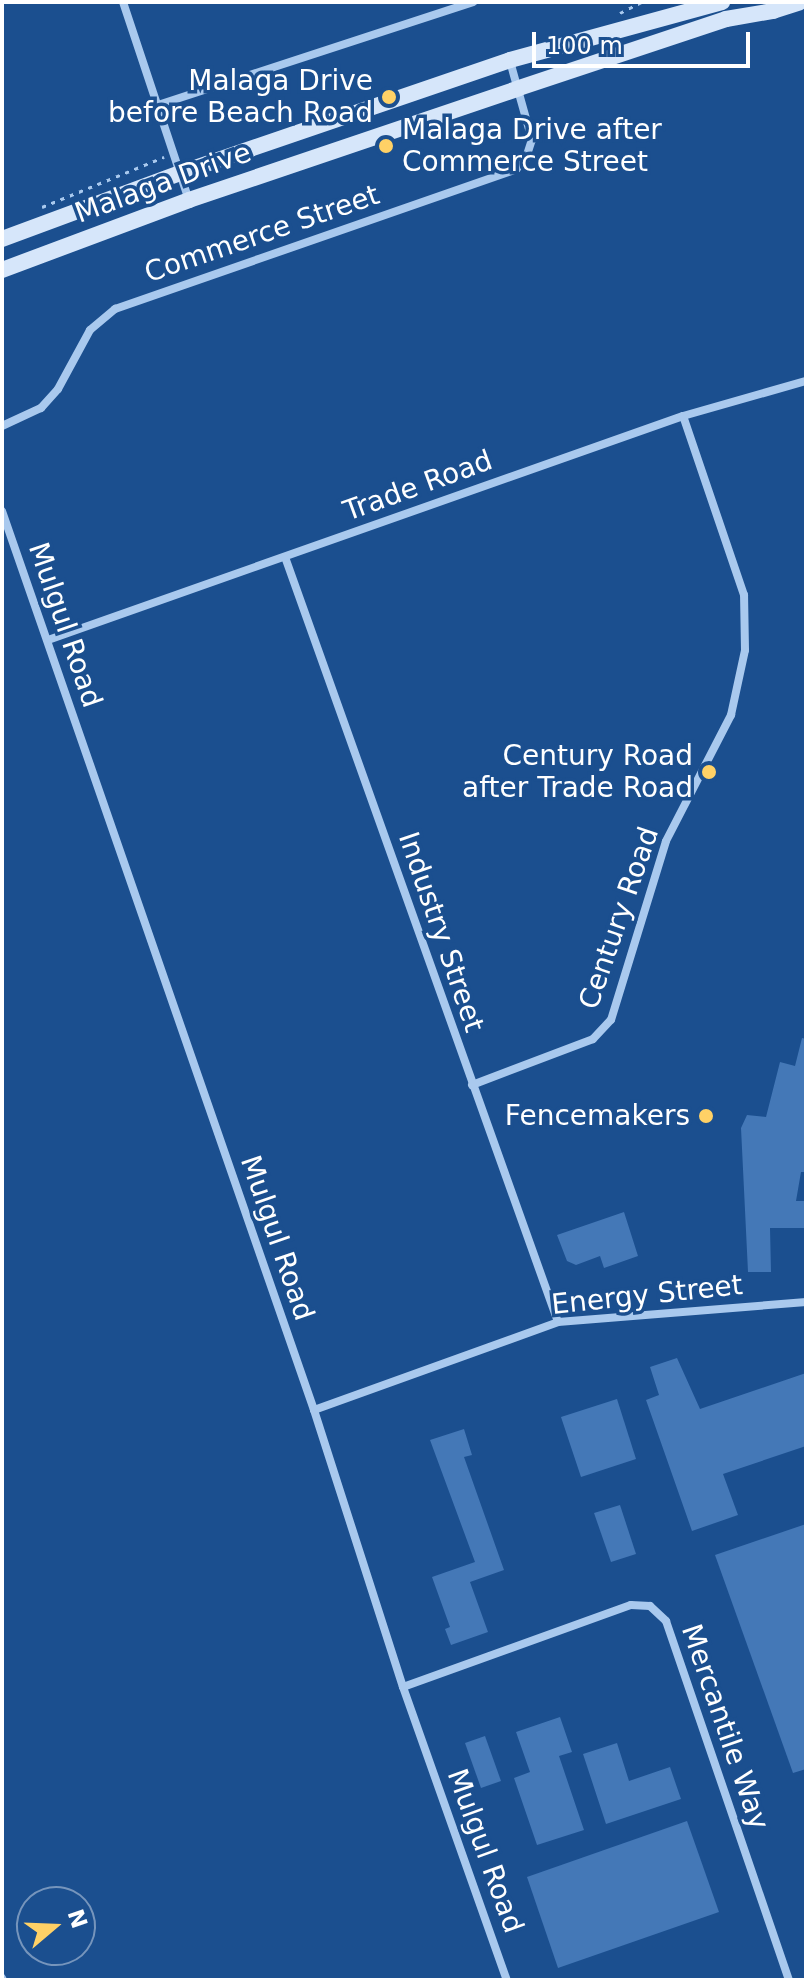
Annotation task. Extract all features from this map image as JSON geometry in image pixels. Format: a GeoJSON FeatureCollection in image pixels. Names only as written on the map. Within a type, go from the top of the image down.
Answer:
{"type":"FeatureCollection","features":[{"type":"Feature","properties":{"kind":"main road","name":"Malaga Drive"},"geometry":{"type":"LineString","coordinates":[[2,239],[180,173],[510,60],[722,2]]}},
{"type":"Feature","properties":{"kind":"main road","name":"Malaga Drive"},"geometry":{"type":"LineString","coordinates":[[2,270],[189,200],[519,88],[726,19],[773,11],[800,2]]}},
{"type":"Feature","properties":{"kind":"street"},"geometry":{"type":"LineString","coordinates":[[123,2],[189,200]]}},
{"type":"Feature","properties":{"kind":"street"},"geometry":{"type":"LineString","coordinates":[[158,105],[474,2]]}},
{"type":"Feature","properties":{"kind":"street","name":"Commerce Street"},"geometry":{"type":"LineString","coordinates":[[2,426],[41,408],[58,389],[90,330],[115,309],[516,169],[525,161],[532,140],[510,60]]}},
{"type":"Feature","properties":{"kind":"street","name":"Trade Road"},"geometry":{"type":"LineString","coordinates":[[48,640],[683,416],[806,381]]}},
{"type":"Feature","properties":{"kind":"street","name":"Century Road"},"geometry":{"type":"LineString","coordinates":[[472,1085],[593,1039],[611,1020],[666,841],[731,715],[745,650],[744,595],[683,416]]}},
{"type":"Feature","properties":{"kind":"street","name":"Mulgul Road"},"geometry":{"type":"LineString","coordinates":[[2,511],[314,1410],[403,1687],[507,1980]]}},
{"type":"Feature","properties":{"kind":"street","name":"Industry Street"},"geometry":{"type":"LineString","coordinates":[[285,557],[558,1322]]}},
{"type":"Feature","properties":{"kind":"street","name":"Energy Street"},"geometry":{"type":"LineString","coordinates":[[314,1410],[558,1322],[806,1302]]}},
{"type":"Feature","properties":{"kind":"street","name":"Mercantile Way"},"geometry":{"type":"LineString","coordinates":[[403,1687],[631,1605],[650,1606],[666,1621],[789,1980]]}},
{"type":"Feature","properties":{"kind":"building"},"geometry":{"type":"Polygon","coordinates":[[[802,1038],[806,1039],[806,1172],[801,1172],[796,1201],[806,1201],[806,1228],[770,1228],[771,1272],[748,1272],[741,1128],[747,1115],[766,1117],[780,1062],[795,1066],[802,1038]]]}},
{"type":"Feature","properties":{"kind":"building"},"geometry":{"type":"Polygon","coordinates":[[[624,1212],[638,1256],[604,1268],[600,1256],[576,1265],[567,1261],[557,1235],[624,1212]]]}},
{"type":"Feature","properties":{"kind":"building"},"geometry":{"type":"Polygon","coordinates":[[[677,1358],[700,1409],[806,1373],[806,1446],[723,1474],[738,1515],[692,1531],[646,1400],[659,1395],[650,1367],[677,1358]]]}},
{"type":"Feature","properties":{"kind":"building"},"geometry":{"type":"Polygon","coordinates":[[[617,1399],[636,1459],[581,1477],[561,1417],[617,1399]]]}},
{"type":"Feature","properties":{"kind":"building"},"geometry":{"type":"Polygon","coordinates":[[[464,1429],[472,1455],[464,1457],[504,1570],[470,1582],[488,1632],[451,1645],[445,1629],[450,1627],[432,1577],[475,1562],[430,1440],[464,1429]]]}},
{"type":"Feature","properties":{"kind":"building"},"geometry":{"type":"Polygon","coordinates":[[[620,1505],[636,1554],[611,1562],[594,1513],[620,1505]]]}},
{"type":"Feature","properties":{"kind":"building"},"geometry":{"type":"Polygon","coordinates":[[[806,1524],[806,1769],[793,1773],[715,1555],[806,1524]]]}},
{"type":"Feature","properties":{"kind":"building"},"geometry":{"type":"Polygon","coordinates":[[[560,1717],[572,1752],[559,1756],[584,1830],[537,1845],[514,1778],[530,1772],[516,1732],[560,1717]]]}},
{"type":"Feature","properties":{"kind":"building"},"geometry":{"type":"Polygon","coordinates":[[[485,1736],[501,1781],[481,1788],[465,1743],[485,1736]]]}},
{"type":"Feature","properties":{"kind":"building"},"geometry":{"type":"Polygon","coordinates":[[[617,1743],[629,1781],[670,1767],[681,1799],[606,1824],[583,1754],[617,1743]]]}},
{"type":"Feature","properties":{"kind":"building"},"geometry":{"type":"Polygon","coordinates":[[[687,1821],[719,1912],[558,1968],[527,1877],[687,1821]]]}},
{"type":"Feature","properties":{"kind":"place","name":"Malaga Drive before Beach Road"},"geometry":{"type":"Point","coordinates":[389,97]}},
{"type":"Feature","properties":{"kind":"place","name":"Malaga Drive after Commerce Street"},"geometry":{"type":"Point","coordinates":[386,146]}},
{"type":"Feature","properties":{"kind":"place","name":"Century Road after Trade Road"},"geometry":{"type":"Point","coordinates":[709,772]}},
{"type":"Feature","properties":{"kind":"place","name":"Fencemakers"},"geometry":{"type":"Point","coordinates":[706,1116]}}]}
